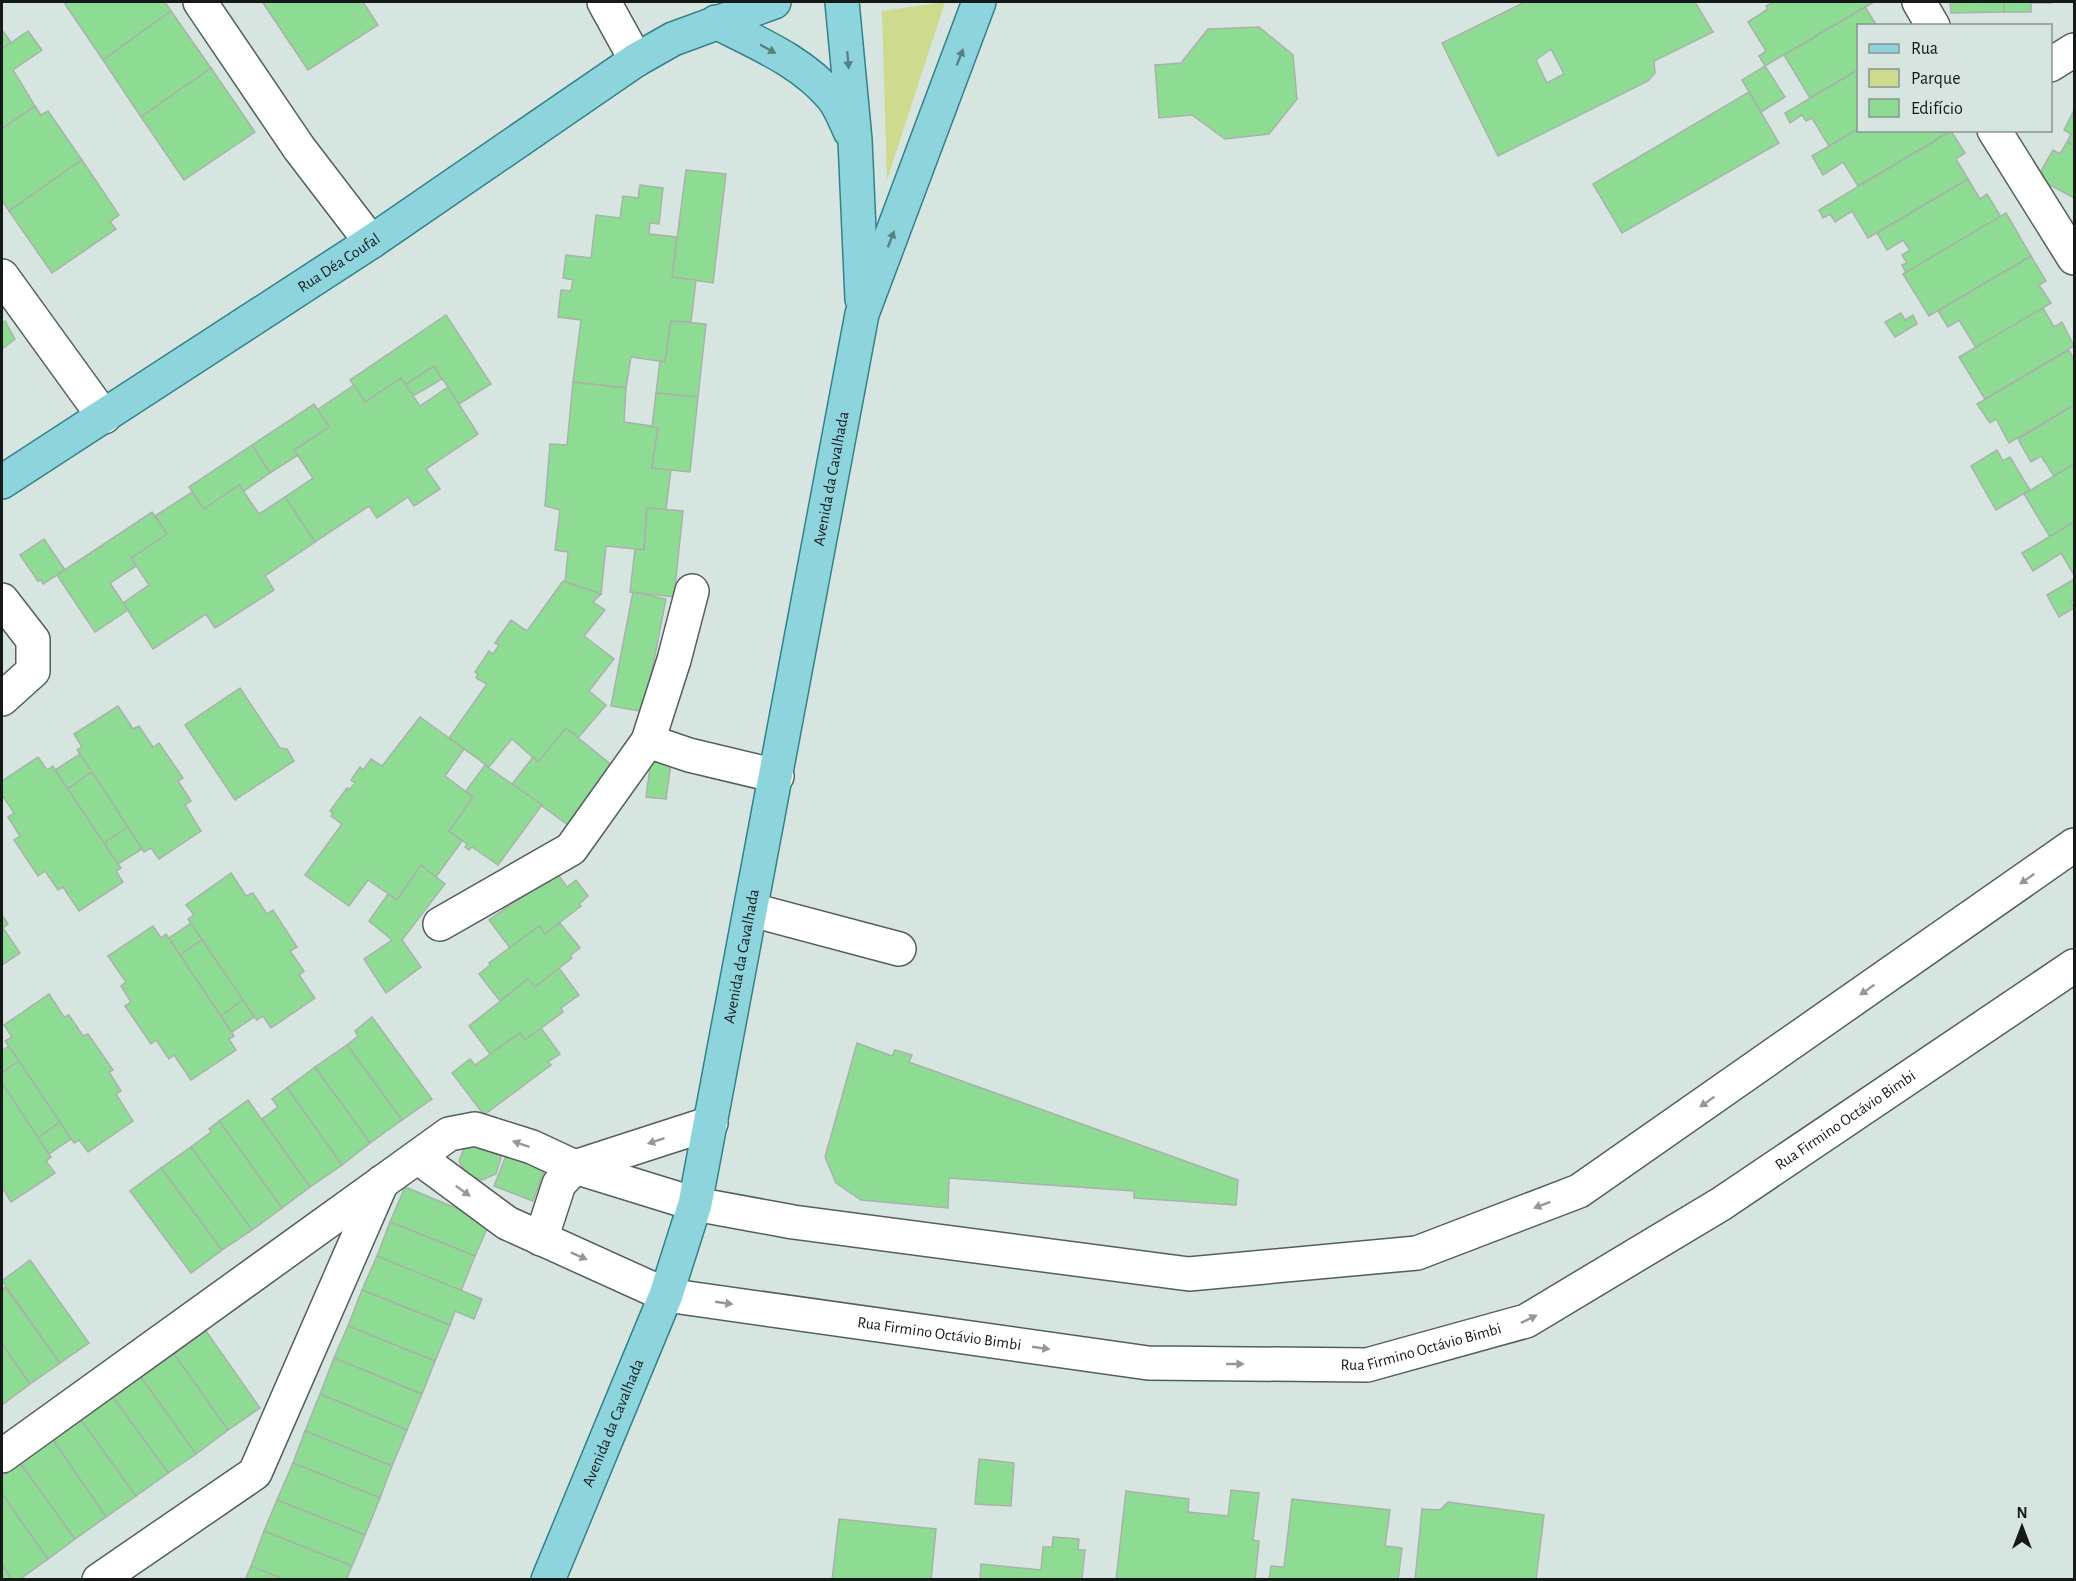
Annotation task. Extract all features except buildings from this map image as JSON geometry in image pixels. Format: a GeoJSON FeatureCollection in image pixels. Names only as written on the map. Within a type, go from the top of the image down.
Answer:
{"type":"FeatureCollection","features":[{"type":"Feature","properties":{"kind":"main road","name":"Rua Déa Coufal"},"geometry":{"type":"LineString","coordinates":[[2,482],[371,242],[636,60],[673,39],[706,12],[774,2]]}},
{"type":"Feature","properties":{"kind":"main road","name":"Avenida da Cavalhada"},"geometry":{"type":"LineString","coordinates":[[842,2],[855,140],[862,314]]}},
{"type":"Feature","properties":{"kind":"main road","name":"Avenida da Cavalhada"},"geometry":{"type":"LineString","coordinates":[[548,1580],[666,1295],[695,1204],[752,910],[862,314],[979,2]]}},
{"type":"Feature","properties":{"kind":"main road"},"geometry":{"type":"LineString","coordinates":[[706,12],[795,64],[814,78],[835,100],[855,140]]}},
{"type":"Feature","properties":{"kind":"street"},"geometry":{"type":"LineString","coordinates":[[200,2],[299,148],[371,242]]}},
{"type":"Feature","properties":{"kind":"street"},"geometry":{"type":"LineString","coordinates":[[604,2],[636,60]]}},
{"type":"Feature","properties":{"kind":"street"},"geometry":{"type":"LineString","coordinates":[[1919,2],[1931,24]]}},
{"type":"Feature","properties":{"kind":"street"},"geometry":{"type":"LineString","coordinates":[[2052,64],[2074,50]]}},
{"type":"Feature","properties":{"kind":"street"},"geometry":{"type":"LineString","coordinates":[[1995,132],[2074,258]]}},
{"type":"Feature","properties":{"kind":"street"},"geometry":{"type":"LineString","coordinates":[[2,276],[104,417]]}},
{"type":"Feature","properties":{"kind":"street"},"geometry":{"type":"LineString","coordinates":[[440,924],[571,849],[648,741],[674,660],[692,591]]}},
{"type":"Feature","properties":{"kind":"street"},"geometry":{"type":"LineString","coordinates":[[2,600],[33,640],[33,671],[2,699]]}},
{"type":"Feature","properties":{"kind":"street"},"geometry":{"type":"LineString","coordinates":[[648,741],[689,755],[777,776]]}},
{"type":"Feature","properties":{"kind":"street"},"geometry":{"type":"LineString","coordinates":[[2,1456],[382,1182],[419,1158],[449,1134],[475,1129],[532,1148],[575,1167],[695,1204],[793,1222],[1189,1274],[1417,1253],[1579,1191],[2074,845]]}},
{"type":"Feature","properties":{"kind":"street"},"geometry":{"type":"LineString","coordinates":[[752,910],[899,949]]}},
{"type":"Feature","properties":{"kind":"street","name":"Rua Firmino Octávio Bimbi"},"geometry":{"type":"LineString","coordinates":[[419,1158],[507,1223],[666,1295],[1148,1363],[1367,1365],[1526,1321],[1721,1204],[2074,966]]}},
{"type":"Feature","properties":{"kind":"street"},"geometry":{"type":"LineString","coordinates":[[541,1239],[559,1184],[575,1167],[711,1123]]}},
{"type":"Feature","properties":{"kind":"street"},"geometry":{"type":"LineString","coordinates":[[99,1580],[255,1473],[382,1182]]}},
{"type":"Feature","properties":{"kind":"green space"},"geometry":{"type":"Polygon","coordinates":[[[945,2],[887,180],[882,11],[945,2]]]}}]}
